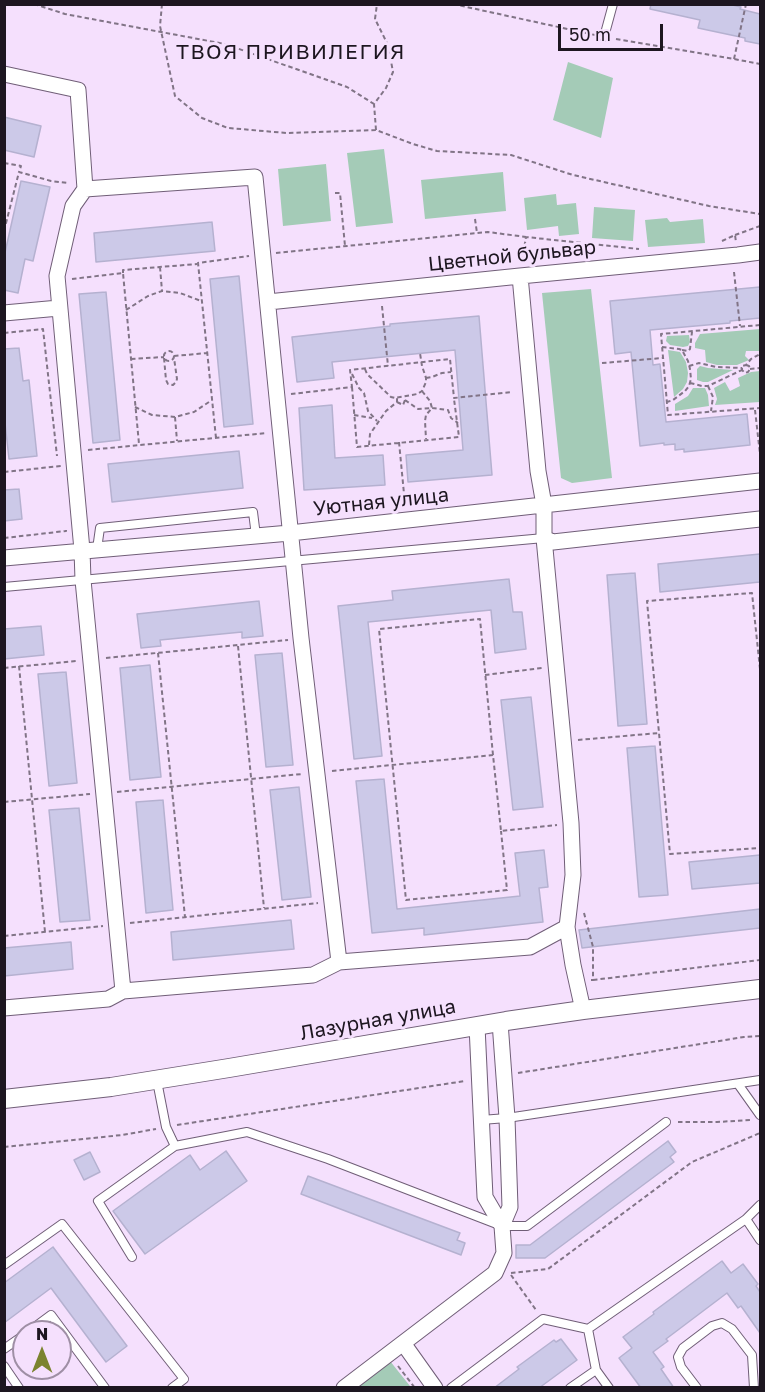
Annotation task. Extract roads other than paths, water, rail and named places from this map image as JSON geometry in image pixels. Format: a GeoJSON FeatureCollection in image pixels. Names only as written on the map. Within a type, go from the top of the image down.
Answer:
{"type":"FeatureCollection","features":[{"type":"Feature","properties":{"kind":"street"},"geometry":{"type":"LineString","coordinates":[[4,74],[78,90],[85,189],[73,206],[57,280],[68,457],[90,550],[83,580],[123,991]]}},
{"type":"Feature","properties":{"kind":"street"},"geometry":{"type":"LineString","coordinates":[[85,189],[255,177],[269,254],[268,302],[280,432],[301,638],[339,962]]}},
{"type":"Feature","properties":{"kind":"street","name":"Цветной бульвар"},"geometry":{"type":"LineString","coordinates":[[268,302],[760,252]]}},
{"type":"Feature","properties":{"kind":"street"},"geometry":{"type":"LineString","coordinates":[[520,276],[538,471],[544,506],[544,538],[571,824],[573,875],[567,927],[583,1010]]}},
{"type":"Feature","properties":{"kind":"street"},"geometry":{"type":"LineString","coordinates":[[4,313],[59,308]]}},
{"type":"Feature","properties":{"kind":"street","name":"Уютная улица"},"geometry":{"type":"LineString","coordinates":[[4,558],[290,533],[760,481]]}},
{"type":"Feature","properties":{"kind":"street"},"geometry":{"type":"LineString","coordinates":[[544,538],[553,542],[760,519]]}},
{"type":"Feature","properties":{"kind":"street"},"geometry":{"type":"LineString","coordinates":[[4,1008],[108,999],[123,991],[314,975],[339,962],[530,948],[567,927]]}},
{"type":"Feature","properties":{"kind":"street","name":"Лазурная улица"},"geometry":{"type":"LineString","coordinates":[[4,1099],[156,1080],[500,1022],[760,989]]}},
{"type":"Feature","properties":{"kind":"street"},"geometry":{"type":"LineString","coordinates":[[500,1022],[507,1118],[510,1207],[502,1226]]}},
{"type":"Feature","properties":{"kind":"street"},"geometry":{"type":"LineString","coordinates":[[344,1388],[495,1273],[504,1253],[502,1226],[485,1197],[477,1026]]}},
{"type":"Feature","properties":{"kind":"street"},"geometry":{"type":"LineString","coordinates":[[404,1342],[435,1388]]}},
{"type":"Feature","properties":{"kind":"lane"},"geometry":{"type":"LineString","coordinates":[[604,37],[613,4]]}},
{"type":"Feature","properties":{"kind":"lane"},"geometry":{"type":"LineString","coordinates":[[90,550],[100,528],[253,512],[256,536]]}},
{"type":"Feature","properties":{"kind":"lane"},"geometry":{"type":"LineString","coordinates":[[4,588],[544,538]]}},
{"type":"Feature","properties":{"kind":"lane"},"geometry":{"type":"LineString","coordinates":[[156,1080],[166,1127],[175,1146]]}},
{"type":"Feature","properties":{"kind":"lane"},"geometry":{"type":"LineString","coordinates":[[481,1120],[760,1080]]}},
{"type":"Feature","properties":{"kind":"lane"},"geometry":{"type":"LineString","coordinates":[[738,1084],[760,1115]]}},
{"type":"Feature","properties":{"kind":"lane"},"geometry":{"type":"LineString","coordinates":[[132,1257],[98,1200],[175,1146],[247,1132],[328,1159],[502,1226],[526,1226],[666,1122]]}},
{"type":"Feature","properties":{"kind":"lane"},"geometry":{"type":"LineString","coordinates":[[451,1388],[543,1319],[588,1329],[746,1220],[760,1205]]}},
{"type":"Feature","properties":{"kind":"lane"},"geometry":{"type":"LineString","coordinates":[[746,1220],[760,1240]]}},
{"type":"Feature","properties":{"kind":"lane"},"geometry":{"type":"LineString","coordinates":[[4,1265],[62,1224],[183,1379],[172,1388]]}},
{"type":"Feature","properties":{"kind":"lane"},"geometry":{"type":"LineString","coordinates":[[697,1388],[681,1367],[678,1357],[683,1348],[712,1326],[722,1323],[732,1329],[752,1355],[754,1388]]}},
{"type":"Feature","properties":{"kind":"lane"},"geometry":{"type":"LineString","coordinates":[[588,1329],[596,1370],[609,1388]]}},
{"type":"Feature","properties":{"kind":"lane"},"geometry":{"type":"LineString","coordinates":[[72,1343],[105,1388]]}},
{"type":"Feature","properties":{"kind":"lane"},"geometry":{"type":"LineString","coordinates":[[4,1366],[19,1388]]}},
{"type":"Feature","properties":{"kind":"lane"},"geometry":{"type":"LineString","coordinates":[[570,1388],[596,1370]]}},
{"type":"Feature","properties":{"kind":"district","name":"ТВОЯ ПРИВИЛЕГИЯ"},"geometry":{"type":"Point","coordinates":[291,52]}}]}
